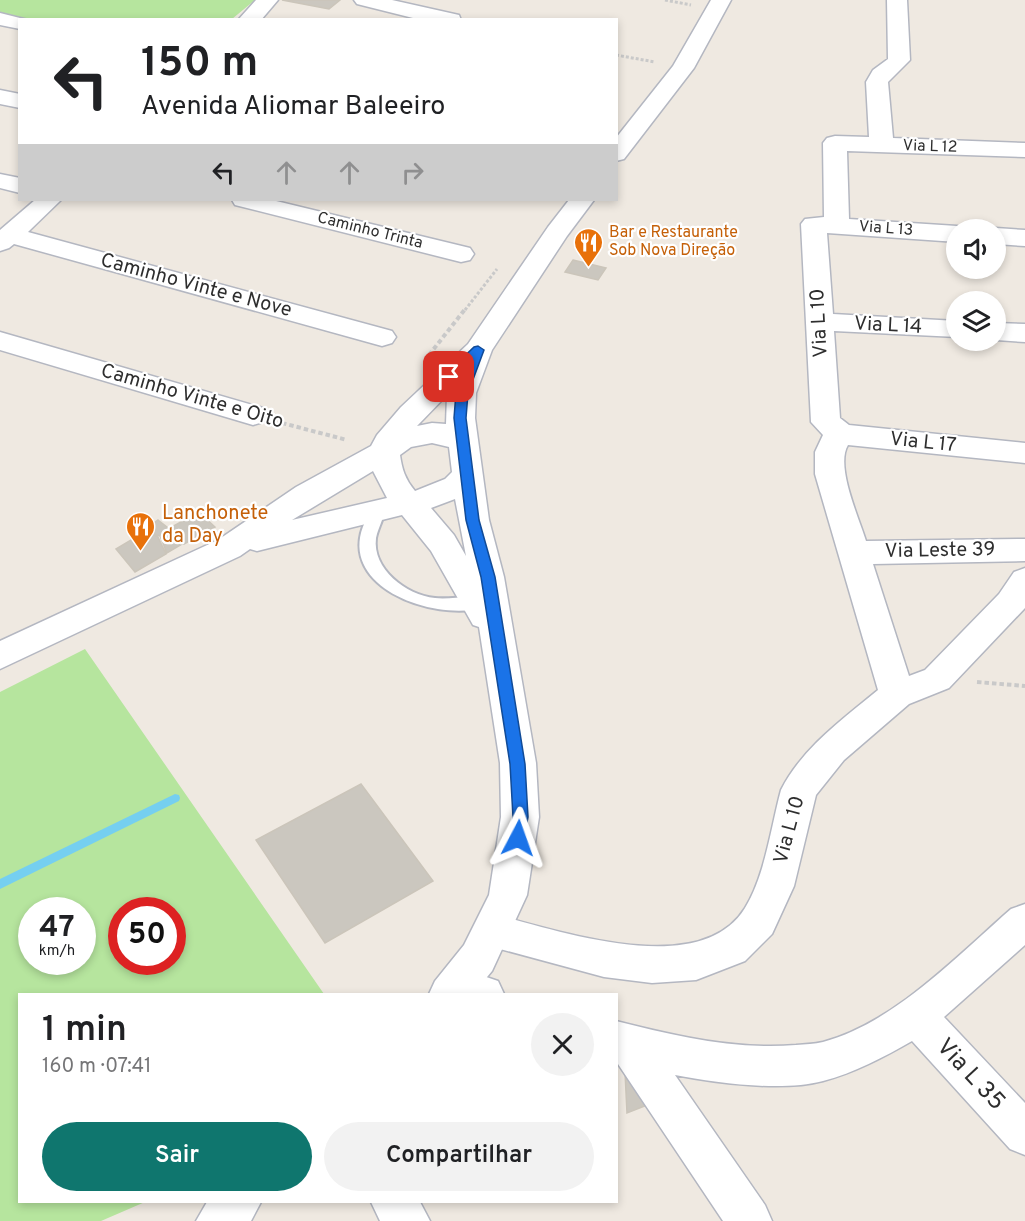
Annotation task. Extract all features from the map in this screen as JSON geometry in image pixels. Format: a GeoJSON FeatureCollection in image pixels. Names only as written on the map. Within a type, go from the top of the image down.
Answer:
{"type":"FeatureCollection","features":[{"type":"Feature","properties":{"kind":"street"},"geometry":{"type":"LineString","coordinates":[[250,18],[268,0]]}},
{"type":"Feature","properties":{"kind":"street"},"geometry":{"type":"LineString","coordinates":[[364,0],[442,18]]}},
{"type":"Feature","properties":{"kind":"street"},"geometry":{"type":"LineString","coordinates":[[618,151],[683,68],[721,0]]}},
{"type":"Feature","properties":{"kind":"street"},"geometry":{"type":"LineString","coordinates":[[882,146],[876,82],[880,74],[899,60],[897,0]]}},
{"type":"Feature","properties":{"kind":"street"},"geometry":{"type":"LineString","coordinates":[[0,19],[18,23]]}},
{"type":"Feature","properties":{"kind":"street"},"geometry":{"type":"LineString","coordinates":[[0,97],[18,101]]}},
{"type":"Feature","properties":{"kind":"street","name":"Via L 12"},"geometry":{"type":"LineString","coordinates":[[835,143],[1025,150]]}},
{"type":"Feature","properties":{"kind":"street","name":"Via L 10"},"geometry":{"type":"LineString","coordinates":[[834,428],[819,322],[835,143]]}},
{"type":"Feature","properties":{"kind":"street"},"geometry":{"type":"LineString","coordinates":[[0,181],[18,186]]}},
{"type":"Feature","properties":{"kind":"street"},"geometry":{"type":"LineString","coordinates":[[5,239],[48,201]]}},
{"type":"Feature","properties":{"kind":"street","name":"Caminho Trinta"},"geometry":{"type":"LineString","coordinates":[[248,201],[461,254]]}},
{"type":"Feature","properties":{"kind":"street"},"geometry":{"type":"LineString","coordinates":[[498,643],[480,603],[443,543],[394,486],[387,469],[385,451],[387,442],[411,414],[478,350],[557,232],[581,201]]}},
{"type":"Feature","properties":{"kind":"street","name":"Via L 13"},"geometry":{"type":"LineString","coordinates":[[826,225],[946,233]]}},
{"type":"Feature","properties":{"kind":"street"},"geometry":{"type":"LineString","coordinates":[[1006,237],[1025,238]]}},
{"type":"Feature","properties":{"kind":"street","name":"Caminho Vinte e Nove"},"geometry":{"type":"LineString","coordinates":[[5,239],[382,337]]}},
{"type":"Feature","properties":{"kind":"street","name":"Via L 14"},"geometry":{"type":"LineString","coordinates":[[819,322],[946,328]]}},
{"type":"Feature","properties":{"kind":"street"},"geometry":{"type":"LineString","coordinates":[[1006,332],[1025,333]]}},
{"type":"Feature","properties":{"kind":"street","name":"Caminho Vinte e Oito"},"geometry":{"type":"LineString","coordinates":[[0,341],[253,415]]}},
{"type":"Feature","properties":{"kind":"street"},"geometry":{"type":"LineString","coordinates":[[464,992],[508,895],[520,817],[518,764],[488,577],[473,520],[460,418],[462,393],[478,350]]}},
{"type":"Feature","properties":{"kind":"street"},"geometry":{"type":"LineString","coordinates":[[834,428],[828,460],[830,474],[897,694],[937,679],[1011,603],[1025,580]]}},
{"type":"Feature","properties":{"kind":"street","name":"Via L 17"},"geometry":{"type":"LineString","coordinates":[[834,428],[1025,453]]}},
{"type":"Feature","properties":{"kind":"street"},"geometry":{"type":"LineString","coordinates":[[0,656],[229,548],[307,495],[402,439],[415,435],[447,434],[464,442]]}},
{"type":"Feature","properties":{"kind":"street"},"geometry":{"type":"LineString","coordinates":[[229,548],[285,532],[364,519],[446,492],[467,475]]}},
{"type":"Feature","properties":{"kind":"street"},"geometry":{"type":"LineString","coordinates":[[364,519],[395,523],[417,530],[443,543]]}},
{"type":"Feature","properties":{"kind":"street","name":"Via Leste 39"},"geometry":{"type":"LineString","coordinates":[[854,553],[1025,550]]}},
{"type":"Feature","properties":{"kind":"street","name":"Via L 10"},"geometry":{"type":"LineString","coordinates":[[492,931],[604,959],[652,965],[696,962],[731,948],[758,922],[775,886],[799,790],[831,750],[897,694]]}},
{"type":"Feature","properties":{"kind":"street"},"geometry":{"type":"LineString","coordinates":[[623,1042],[677,1056],[734,1064],[778,1066],[822,1062],[867,1045],[916,1016],[1025,921]]}},
{"type":"Feature","properties":{"kind":"street","name":"Via L 35"},"geometry":{"type":"LineString","coordinates":[[916,1016],[1025,1134]]}},
{"type":"Feature","properties":{"kind":"street"},"geometry":{"type":"LineString","coordinates":[[623,1042],[749,1221]]}},
{"type":"Feature","properties":{"kind":"street"},"geometry":{"type":"LineString","coordinates":[[219,1221],[237,1203]]}},
{"type":"Feature","properties":{"kind":"street"},"geometry":{"type":"LineString","coordinates":[[394,1203],[406,1221]]}},
{"type":"Feature","properties":{"kind":"lane"},"geometry":{"type":"LineString","coordinates":[[364,519],[370,556],[384,580],[412,599],[427,603],[442,605],[480,603]]}},
{"type":"Feature","properties":{"kind":"path"},"geometry":{"type":"LineString","coordinates":[[618,55],[683,68]]}},
{"type":"Feature","properties":{"kind":"path"},"geometry":{"type":"LineString","coordinates":[[427,359],[500,265]]}},
{"type":"Feature","properties":{"kind":"path","name":"Caminho Vinte e Oito"},"geometry":{"type":"LineString","coordinates":[[253,415],[385,451]]}},
{"type":"Feature","properties":{"kind":"path"},"geometry":{"type":"LineString","coordinates":[[937,679],[1025,686]]}},
{"type":"Feature","properties":{"kind":"green space"},"geometry":{"type":"Polygon","coordinates":[[[0,0],[255,0],[233,18],[18,19],[0,14],[0,0]]]}},
{"type":"Feature","properties":{"kind":"green space"},"geometry":{"type":"Polygon","coordinates":[[[85,649],[323,993],[18,993],[18,1203],[143,1203],[101,1221],[0,1221],[0,692],[85,649]]]}},
{"type":"Feature","properties":{"kind":"building"},"geometry":{"type":"Polygon","coordinates":[[[282,0],[340,0],[329,9],[282,0]]]}},
{"type":"Feature","properties":{"kind":"building"},"geometry":{"type":"Polygon","coordinates":[[[573,260],[606,268],[598,280],[565,272],[573,260]]]}},
{"type":"Feature","properties":{"kind":"building"},"geometry":{"type":"Polygon","coordinates":[[[199,512],[215,527],[184,544],[170,528],[199,512]]]}},
{"type":"Feature","properties":{"kind":"building"},"geometry":{"type":"Polygon","coordinates":[[[158,520],[182,544],[167,553],[160,536],[144,530],[158,520]]]}},
{"type":"Feature","properties":{"kind":"building","name":"Lanchonete da Day"},"geometry":{"type":"Polygon","coordinates":[[[146,531],[158,537],[166,554],[135,572],[116,549],[146,531]]]}},
{"type":"Feature","properties":{"kind":"building"},"geometry":{"type":"Polygon","coordinates":[[[361,784],[433,881],[325,943],[256,840],[361,784]]]}},
{"type":"Feature","properties":{"kind":"building"},"geometry":{"type":"Polygon","coordinates":[[[625,1072],[650,1104],[627,1113],[625,1072]]]}},
{"type":"Feature","properties":{"kind":"waterway"},"geometry":{"type":"LineString","coordinates":[[0,884],[175,798]]}},
{"type":"Feature","properties":{"kind":"place","name":"Bar e Restaurante Sob Nova Direção"},"geometry":{"type":"Point","coordinates":[588,268]}},
{"type":"Feature","properties":{"kind":"place","name":"Lanchonete da Day"},"geometry":{"type":"Point","coordinates":[141,552]}},
{"type":"Feature","properties":{"kind":"route"},"geometry":{"type":"LineString","coordinates":[[449,377],[478,350],[462,393],[460,418],[473,520],[488,577],[518,764],[520,817],[518,838]]}}]}
